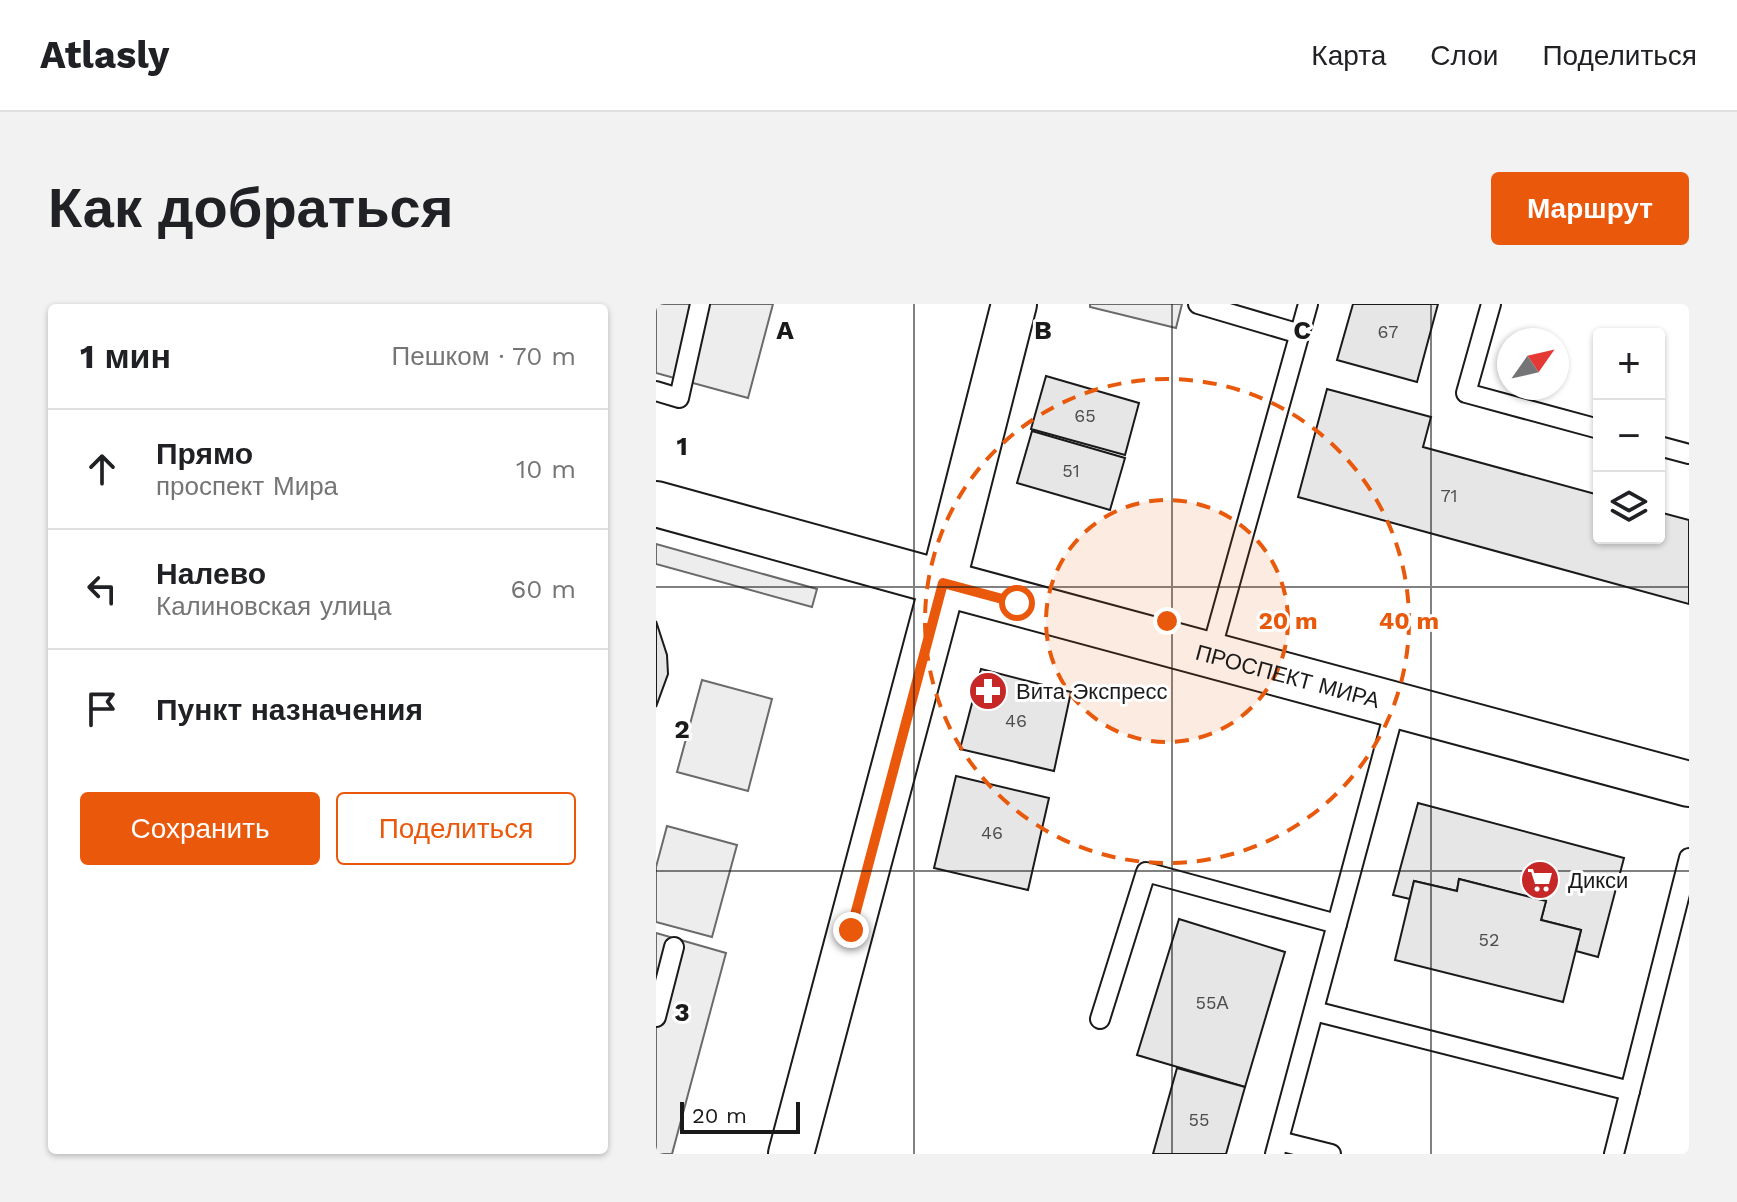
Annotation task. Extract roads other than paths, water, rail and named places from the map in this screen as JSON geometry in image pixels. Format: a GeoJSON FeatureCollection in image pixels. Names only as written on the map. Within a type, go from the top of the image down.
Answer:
{"type":"FeatureCollection","features":[{"type":"Feature","properties":{"kind":"main road"},"geometry":{"type":"LineString","coordinates":[[791,1154],[1014,304]]}},
{"type":"Feature","properties":{"kind":"main road","name":"ПРОСПЕКТ МИРА"},"geometry":{"type":"LineString","coordinates":[[656,504],[1689,784]]}},
{"type":"Feature","properties":{"kind":"lane"},"geometry":{"type":"LineString","coordinates":[[656,391],[679,398],[700,304]]}},
{"type":"Feature","properties":{"kind":"lane"},"geometry":{"type":"LineString","coordinates":[[1198,304],[1300,334]]}},
{"type":"Feature","properties":{"kind":"lane"},"geometry":{"type":"LineString","coordinates":[[1210,655],[1308,304]]}},
{"type":"Feature","properties":{"kind":"lane"},"geometry":{"type":"LineString","coordinates":[[1491,304],[1466,393],[1593,427]]}},
{"type":"Feature","properties":{"kind":"lane"},"geometry":{"type":"LineString","coordinates":[[1665,448],[1689,454]]}},
{"type":"Feature","properties":{"kind":"lane"},"geometry":{"type":"LineString","coordinates":[[1331,1154],[1277,1147],[1396,705]]}},
{"type":"Feature","properties":{"kind":"lane"},"geometry":{"type":"LineString","coordinates":[[1614,1154],[1689,858]]}},
{"type":"Feature","properties":{"kind":"lane"},"geometry":{"type":"LineString","coordinates":[[1100,1019],[1146,872],[1337,924]]}},
{"type":"Feature","properties":{"kind":"lane"},"geometry":{"type":"LineString","coordinates":[[656,1017],[674,947]]}},
{"type":"Feature","properties":{"kind":"lane"},"geometry":{"type":"LineString","coordinates":[[1314,1011],[1630,1091]]}},
{"type":"Feature","properties":{"kind":"place","name":"Вита Экспресс"},"geometry":{"type":"Point","coordinates":[988,691]}},
{"type":"Feature","properties":{"kind":"place","name":"Дикси"},"geometry":{"type":"Point","coordinates":[1540,880]}}]}
